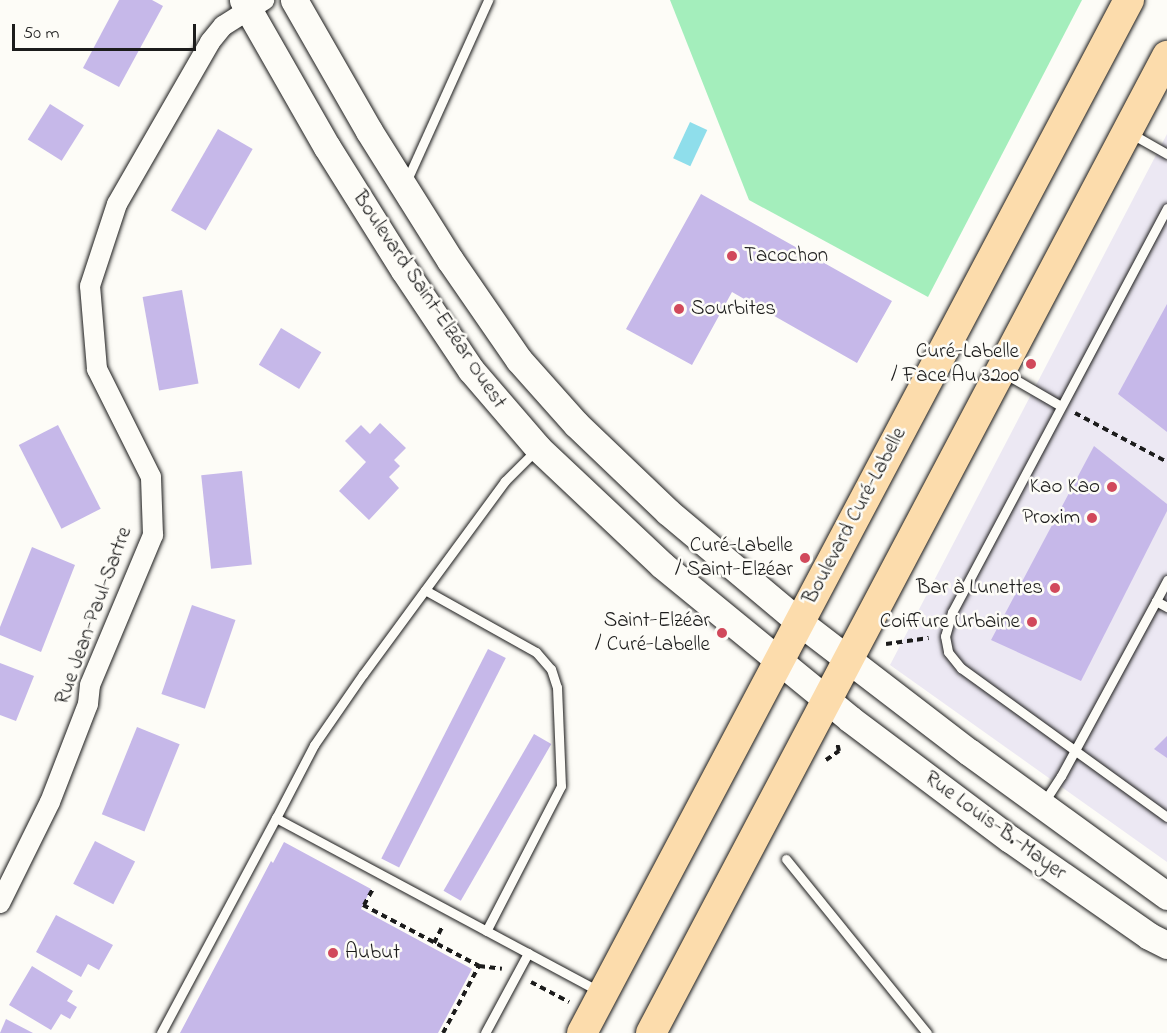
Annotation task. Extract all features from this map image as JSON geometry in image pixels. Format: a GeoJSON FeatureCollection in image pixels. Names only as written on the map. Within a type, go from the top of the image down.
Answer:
{"type":"FeatureCollection","features":[{"type":"Feature","properties":{"kind":"main road","name":"Boulevard Curé-Labelle"},"geometry":{"type":"LineString","coordinates":[[582,1033],[798,621],[1129,0]]}},
{"type":"Feature","properties":{"kind":"main road"},"geometry":{"type":"LineString","coordinates":[[651,1033],[849,661],[1126,130],[1154,91],[1167,56]]}},
{"type":"Feature","properties":{"kind":"street","name":"Boulevard Saint-Elzéar Ouest"},"geometry":{"type":"LineString","coordinates":[[294,0],[404,187],[506,342],[541,387],[655,501],[849,661]]}},
{"type":"Feature","properties":{"kind":"street","name":"Boulevard Saint-Elzéar Ouest"},"geometry":{"type":"LineString","coordinates":[[252,3],[327,147],[398,261],[471,370],[538,448],[624,531],[778,661],[828,700]]}},
{"type":"Feature","properties":{"kind":"street","name":"Rue Jean-Paul-Sartre"},"geometry":{"type":"LineString","coordinates":[[1,899],[50,802],[88,704],[90,685],[153,535],[150,477],[97,369],[90,286],[117,204],[129,183],[216,32],[252,3]]}},
{"type":"Feature","properties":{"kind":"street"},"geometry":{"type":"LineString","coordinates":[[849,661],[1167,896]]}},
{"type":"Feature","properties":{"kind":"street","name":"Rue Louis-B.-Mayer"},"geometry":{"type":"LineString","coordinates":[[828,700],[1010,839],[1149,936],[1167,945]]}},
{"type":"Feature","properties":{"kind":"lane"},"geometry":{"type":"LineString","coordinates":[[404,187],[488,0]]}},
{"type":"Feature","properties":{"kind":"lane"},"geometry":{"type":"LineString","coordinates":[[1126,130],[1167,154]]}},
{"type":"Feature","properties":{"kind":"lane"},"geometry":{"type":"LineString","coordinates":[[1167,208],[952,612],[945,643],[953,660],[961,668],[1074,752],[1167,817]]}},
{"type":"Feature","properties":{"kind":"lane"},"geometry":{"type":"LineString","coordinates":[[1000,371],[1061,406]]}},
{"type":"Feature","properties":{"kind":"lane"},"geometry":{"type":"LineString","coordinates":[[161,1033],[314,745],[505,481],[538,448]]}},
{"type":"Feature","properties":{"kind":"lane"},"geometry":{"type":"LineString","coordinates":[[1042,804],[1074,752],[1167,580]]}},
{"type":"Feature","properties":{"kind":"lane"},"geometry":{"type":"LineString","coordinates":[[425,590],[536,652],[551,669],[557,687],[561,786],[486,931]]}},
{"type":"Feature","properties":{"kind":"lane"},"geometry":{"type":"LineString","coordinates":[[1156,601],[1167,607]]}},
{"type":"Feature","properties":{"kind":"lane"},"geometry":{"type":"LineString","coordinates":[[276,818],[603,993]]}},
{"type":"Feature","properties":{"kind":"lane"},"geometry":{"type":"LineString","coordinates":[[786,860],[927,1033]]}},
{"type":"Feature","properties":{"kind":"lane"},"geometry":{"type":"LineString","coordinates":[[485,1033],[528,953]]}},
{"type":"Feature","properties":{"kind":"path"},"geometry":{"type":"LineString","coordinates":[[1095,424],[1167,462]]}},
{"type":"Feature","properties":{"kind":"path"},"geometry":{"type":"LineString","coordinates":[[883,644],[931,638]]}},
{"type":"Feature","properties":{"kind":"path"},"geometry":{"type":"LineString","coordinates":[[372,891],[363,905],[375,914],[479,966],[504,969]]}},
{"type":"Feature","properties":{"kind":"path"},"geometry":{"type":"LineString","coordinates":[[434,943],[442,928]]}},
{"type":"Feature","properties":{"kind":"path"},"geometry":{"type":"LineString","coordinates":[[414,938],[416,933]]}},
{"type":"Feature","properties":{"kind":"path"},"geometry":{"type":"LineString","coordinates":[[443,1033],[479,966]]}},
{"type":"Feature","properties":{"kind":"path"},"geometry":{"type":"LineString","coordinates":[[528,981],[570,1002]]}},
{"type":"Feature","properties":{"kind":"shaded area"},"geometry":{"type":"Polygon","coordinates":[[[1167,134],[1167,862],[890,665],[1167,134]]]}},
{"type":"Feature","properties":{"kind":"green space"},"geometry":{"type":"Polygon","coordinates":[[[670,0],[1082,0],[928,297],[749,200],[670,0]]]}},
{"type":"Feature","properties":{"kind":"water"},"geometry":{"type":"Polygon","coordinates":[[[690,122],[707,130],[690,166],[673,158],[690,122]]]}},
{"type":"Feature","properties":{"kind":"building"},"geometry":{"type":"Polygon","coordinates":[[[119,0],[152,0],[163,6],[119,87],[83,68],[119,0]]]}},
{"type":"Feature","properties":{"kind":"building"},"geometry":{"type":"Polygon","coordinates":[[[50,104],[84,125],[62,161],[28,140],[50,104]]]}},
{"type":"Feature","properties":{"kind":"building"},"geometry":{"type":"Polygon","coordinates":[[[218,129],[253,149],[206,230],[171,210],[218,129]]]}},
{"type":"Feature","properties":{"kind":"building"},"geometry":{"type":"Polygon","coordinates":[[[701,194],[892,301],[857,363],[732,292],[692,365],[626,329],[701,194]]]}},
{"type":"Feature","properties":{"kind":"building"},"geometry":{"type":"Polygon","coordinates":[[[182,290],[198,384],[159,391],[143,297],[182,290]]]}},
{"type":"Feature","properties":{"kind":"building"},"geometry":{"type":"Polygon","coordinates":[[[1167,304],[1167,432],[1118,394],[1167,304]]]}},
{"type":"Feature","properties":{"kind":"building"},"geometry":{"type":"Polygon","coordinates":[[[281,328],[321,352],[299,389],[259,365],[281,328]]]}},
{"type":"Feature","properties":{"kind":"building"},"geometry":{"type":"Polygon","coordinates":[[[380,423],[406,448],[394,460],[400,466],[389,477],[399,488],[369,520],[339,491],[366,462],[345,441],[361,425],[370,434],[380,423]]]}},
{"type":"Feature","properties":{"kind":"building"},"geometry":{"type":"Polygon","coordinates":[[[58,425],[101,509],[61,529],[19,445],[58,425]]]}},
{"type":"Feature","properties":{"kind":"building"},"geometry":{"type":"Polygon","coordinates":[[[1094,446],[1167,504],[1167,511],[1081,681],[991,640],[1094,446]]]}},
{"type":"Feature","properties":{"kind":"building"},"geometry":{"type":"Polygon","coordinates":[[[242,471],[252,564],[211,569],[201,475],[242,471]]]}},
{"type":"Feature","properties":{"kind":"building"},"geometry":{"type":"Polygon","coordinates":[[[32,547],[75,565],[41,652],[0,635],[0,627],[32,547]]]}},
{"type":"Feature","properties":{"kind":"building"},"geometry":{"type":"Polygon","coordinates":[[[192,605],[235,620],[205,709],[161,694],[192,605]]]}},
{"type":"Feature","properties":{"kind":"building"},"geometry":{"type":"Polygon","coordinates":[[[488,649],[506,658],[399,867],[381,858],[488,649]]]}},
{"type":"Feature","properties":{"kind":"building"},"geometry":{"type":"Polygon","coordinates":[[[0,663],[34,676],[16,721],[0,715],[0,663]]]}},
{"type":"Feature","properties":{"kind":"building"},"geometry":{"type":"Polygon","coordinates":[[[137,727],[180,744],[144,831],[102,814],[137,727]]]}},
{"type":"Feature","properties":{"kind":"building"},"geometry":{"type":"Polygon","coordinates":[[[534,734],[551,744],[461,901],[444,891],[534,734]]]}},
{"type":"Feature","properties":{"kind":"building"},"geometry":{"type":"Polygon","coordinates":[[[1167,736],[1167,758],[1154,749],[1167,736]]]}},
{"type":"Feature","properties":{"kind":"building"},"geometry":{"type":"Polygon","coordinates":[[[95,841],[135,861],[113,904],[73,884],[95,841]]]}},
{"type":"Feature","properties":{"kind":"building","name":"Aubut"},"geometry":{"type":"Polygon","coordinates":[[[284,842],[371,889],[361,909],[472,969],[438,1033],[180,1033],[271,861],[273,863],[284,842]]]}},
{"type":"Feature","properties":{"kind":"building"},"geometry":{"type":"Polygon","coordinates":[[[56,915],[113,945],[99,970],[88,964],[81,977],[36,952],[56,915]]]}},
{"type":"Feature","properties":{"kind":"building"},"geometry":{"type":"Polygon","coordinates":[[[32,966],[73,991],[67,1001],[77,1007],[70,1019],[61,1014],[51,1030],[9,1005],[32,966]]]}},
{"type":"Feature","properties":{"kind":"building"},"geometry":{"type":"Polygon","coordinates":[[[6,1019],[33,1033],[0,1033],[6,1019]]]}},
{"type":"Feature","properties":{"kind":"place","name":"Tacochon"},"geometry":{"type":"Point","coordinates":[732,256]}},
{"type":"Feature","properties":{"kind":"place","name":"Sourbites"},"geometry":{"type":"Point","coordinates":[679,309]}},
{"type":"Feature","properties":{"kind":"place","name":"Curé-Labelle / Face Au 3200"},"geometry":{"type":"Point","coordinates":[1031,364]}},
{"type":"Feature","properties":{"kind":"place","name":"Kao Kao"},"geometry":{"type":"Point","coordinates":[1112,487]}},
{"type":"Feature","properties":{"kind":"place","name":"Proxim"},"geometry":{"type":"Point","coordinates":[1092,518]}},
{"type":"Feature","properties":{"kind":"place","name":"Curé-Labelle / Saint-Elzéar"},"geometry":{"type":"Point","coordinates":[805,558]}},
{"type":"Feature","properties":{"kind":"place","name":"Bar à Lunettes"},"geometry":{"type":"Point","coordinates":[1055,588]}},
{"type":"Feature","properties":{"kind":"place","name":"Coiffure Urbaine"},"geometry":{"type":"Point","coordinates":[1032,622]}},
{"type":"Feature","properties":{"kind":"place","name":"Saint-Elzéar / Curé-Labelle"},"geometry":{"type":"Point","coordinates":[722,633]}},
{"type":"Feature","properties":{"kind":"place","name":"Aubut"},"geometry":{"type":"Point","coordinates":[333,953]}}]}
